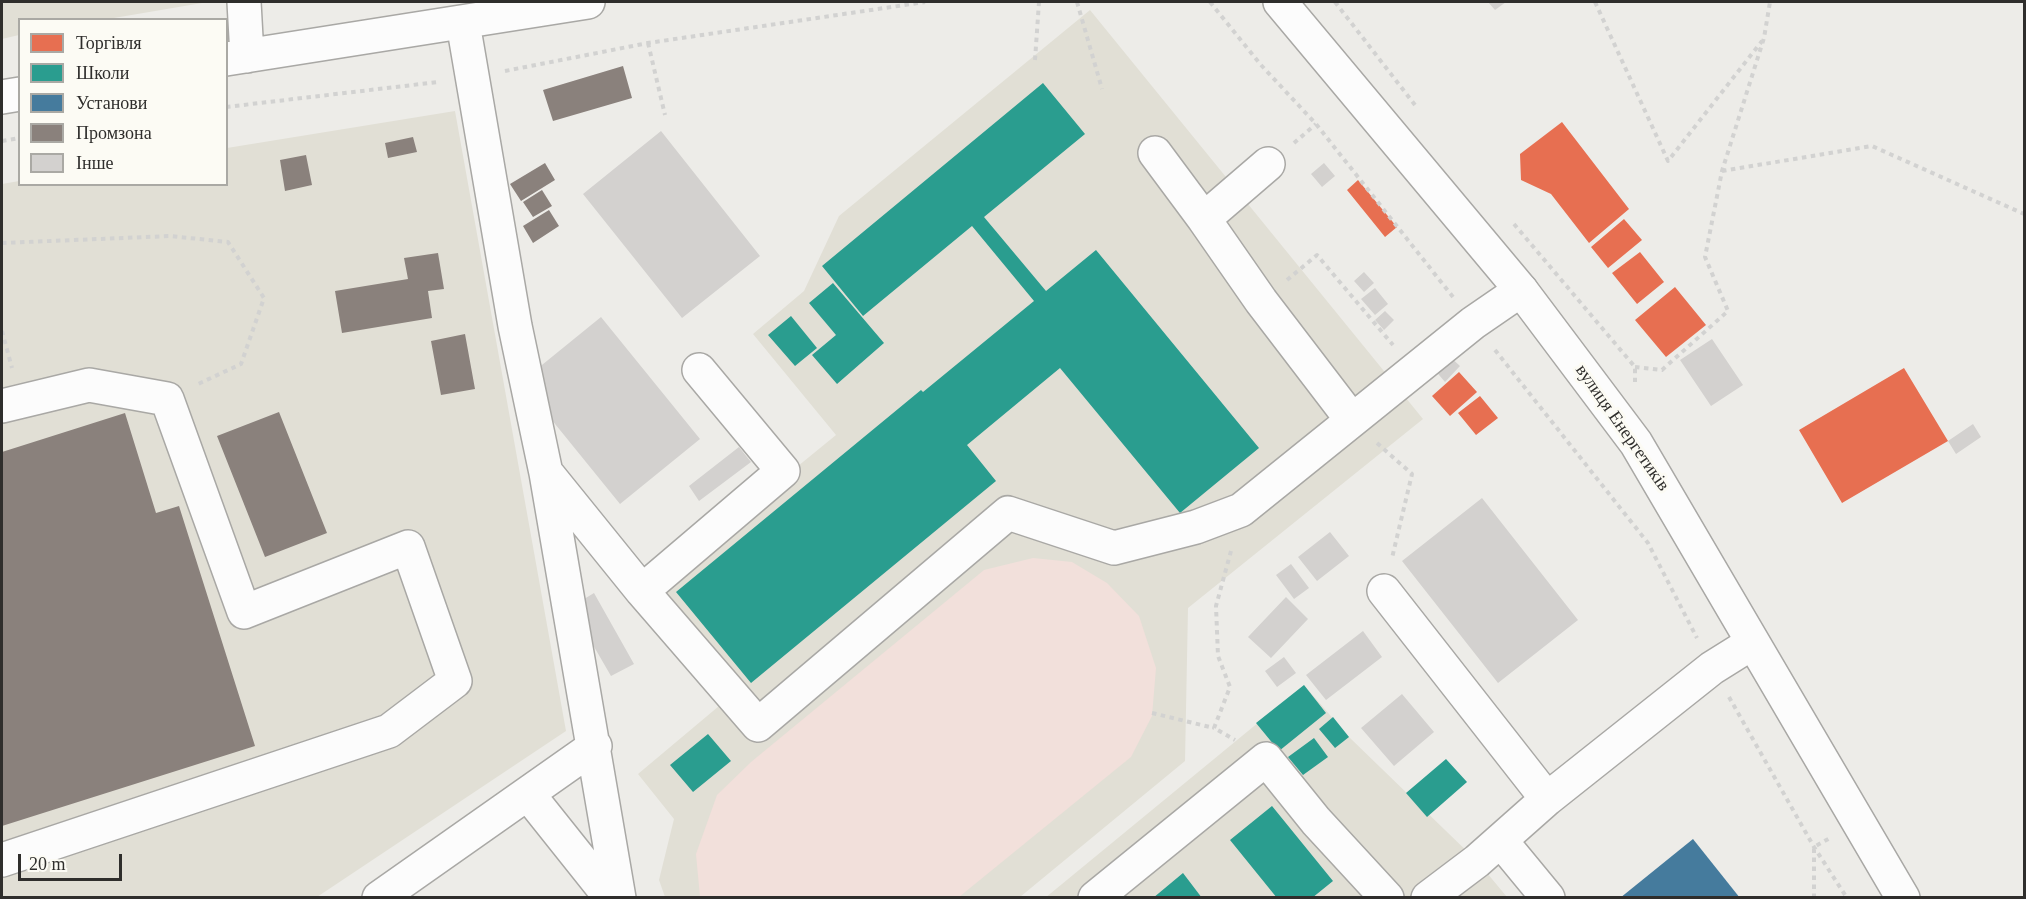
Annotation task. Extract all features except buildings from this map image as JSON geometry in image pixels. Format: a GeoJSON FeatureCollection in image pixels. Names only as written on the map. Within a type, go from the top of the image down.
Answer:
{"type":"FeatureCollection","features":[{"type":"Feature","properties":{"kind":"main road"},"geometry":{"type":"LineString","coordinates":[[244,2],[237,58],[588,2]]}},
{"type":"Feature","properties":{"kind":"main road","name":"вулиця Енергетиків"},"geometry":{"type":"LineString","coordinates":[[1280,2],[1521,290],[1636,443],[1683,518],[1752,643],[1903,897]]}},
{"type":"Feature","properties":{"kind":"main road"},"geometry":{"type":"LineString","coordinates":[[463,23],[515,326],[546,473],[595,746],[619,897]]}},
{"type":"Feature","properties":{"kind":"main road"},"geometry":{"type":"LineString","coordinates":[[2,97],[18,94]]}},
{"type":"Feature","properties":{"kind":"main road"},"geometry":{"type":"LineString","coordinates":[[1155,153],[1260,301],[1352,420]]}},
{"type":"Feature","properties":{"kind":"main road"},"geometry":{"type":"LineString","coordinates":[[1204,219],[1268,164]]}},
{"type":"Feature","properties":{"kind":"main road"},"geometry":{"type":"LineString","coordinates":[[546,473],[642,591],[758,724],[1008,513],[1114,548],[1196,527],[1241,510],[1473,323],[1521,290]]}},
{"type":"Feature","properties":{"kind":"main road"},"geometry":{"type":"LineString","coordinates":[[642,591],[783,471],[699,370]]}},
{"type":"Feature","properties":{"kind":"main road"},"geometry":{"type":"LineString","coordinates":[[2,860],[389,731],[455,681],[408,547],[244,612],[167,399],[89,386],[11,403]]}},
{"type":"Feature","properties":{"kind":"main road"},"geometry":{"type":"LineString","coordinates":[[1383,591],[1546,799]]}},
{"type":"Feature","properties":{"kind":"main road"},"geometry":{"type":"LineString","coordinates":[[1428,897],[1501,840],[1546,799],[1712,668],[1752,643]]}},
{"type":"Feature","properties":{"kind":"main road"},"geometry":{"type":"LineString","coordinates":[[379,897],[595,746]]}},
{"type":"Feature","properties":{"kind":"main road"},"geometry":{"type":"LineString","coordinates":[[1095,897],[1266,759],[1316,821],[1387,897]]}},
{"type":"Feature","properties":{"kind":"main road"},"geometry":{"type":"LineString","coordinates":[[528,794],[611,897]]}},
{"type":"Feature","properties":{"kind":"main road"},"geometry":{"type":"LineString","coordinates":[[1501,840],[1548,897]]}},
{"type":"Feature","properties":{"kind":"path"},"geometry":{"type":"LineString","coordinates":[[228,107],[474,77],[648,44],[924,2]]}},
{"type":"Feature","properties":{"kind":"path"},"geometry":{"type":"LineString","coordinates":[[1035,60],[1040,2]]}},
{"type":"Feature","properties":{"kind":"path"},"geometry":{"type":"LineString","coordinates":[[1077,2],[1102,88]]}},
{"type":"Feature","properties":{"kind":"path"},"geometry":{"type":"LineString","coordinates":[[1210,2],[1261,65],[1316,124],[1648,543],[1712,668],[1814,848],[1847,897]]}},
{"type":"Feature","properties":{"kind":"path"},"geometry":{"type":"LineString","coordinates":[[1335,2],[1419,110]]}},
{"type":"Feature","properties":{"kind":"path"},"geometry":{"type":"LineString","coordinates":[[1595,2],[1668,161],[1764,38]]}},
{"type":"Feature","properties":{"kind":"path"},"geometry":{"type":"LineString","coordinates":[[1635,368],[1662,370],[1728,311],[1705,257],[1722,171],[1764,38],[1770,2]]}},
{"type":"Feature","properties":{"kind":"path"},"geometry":{"type":"LineString","coordinates":[[648,44],[665,116]]}},
{"type":"Feature","properties":{"kind":"path"},"geometry":{"type":"LineString","coordinates":[[2,141],[18,138]]}},
{"type":"Feature","properties":{"kind":"path"},"geometry":{"type":"LineString","coordinates":[[1722,171],[1872,146],[2025,214]]}},
{"type":"Feature","properties":{"kind":"path"},"geometry":{"type":"LineString","coordinates":[[1509,218],[1635,368],[1635,387]]}},
{"type":"Feature","properties":{"kind":"path"},"geometry":{"type":"LineString","coordinates":[[2,243],[170,236],[228,242],[264,298],[241,364],[167,399]]}},
{"type":"Feature","properties":{"kind":"path"},"geometry":{"type":"LineString","coordinates":[[1317,255],[1414,371]]}},
{"type":"Feature","properties":{"kind":"path"},"geometry":{"type":"LineString","coordinates":[[2,331],[11,403]]}},
{"type":"Feature","properties":{"kind":"path"},"geometry":{"type":"LineString","coordinates":[[1352,420],[1412,474],[1383,591]]}},
{"type":"Feature","properties":{"kind":"path"},"geometry":{"type":"LineString","coordinates":[[1214,728],[1230,687],[1218,656],[1216,606],[1241,510]]}},
{"type":"Feature","properties":{"kind":"path"},"geometry":{"type":"LineString","coordinates":[[1152,713],[1214,728],[1266,759]]}},
{"type":"Feature","properties":{"kind":"path"},"geometry":{"type":"LineString","coordinates":[[1814,848],[1858,823]]}},
{"type":"Feature","properties":{"kind":"path"},"geometry":{"type":"LineString","coordinates":[[1814,848],[1814,897]]}},
{"type":"Feature","properties":{"kind":"shaded area"},"geometry":{"type":"Polygon","coordinates":[[[2,2],[208,2],[114,18],[18,18],[18,35],[2,39],[2,2]]]}},
{"type":"Feature","properties":{"kind":"shaded area"},"geometry":{"type":"Polygon","coordinates":[[[1090,10],[1423,419],[1188,608],[1185,761],[1020,897],[665,897],[659,880],[674,819],[638,774],[719,706],[634,600],[836,435],[753,334],[804,291],[839,216],[1090,10]]]}},
{"type":"Feature","properties":{"kind":"shaded area"},"geometry":{"type":"Polygon","coordinates":[[[455,111],[566,731],[317,897],[2,898],[2,184],[18,181],[18,186],[228,186],[228,148],[455,111]]]}},
{"type":"Feature","properties":{"kind":"shaded area"},"geometry":{"type":"Polygon","coordinates":[[[1033,558],[1072,562],[1107,583],[1139,616],[1156,668],[1152,716],[1131,757],[959,897],[700,897],[696,854],[717,795],[751,762],[984,570],[1033,558]]]}},
{"type":"Feature","properties":{"kind":"shaded area"},"geometry":{"type":"Polygon","coordinates":[[[1304,685],[1349,737],[1477,861],[1507,897],[1045,898],[1304,685]]]}}]}
